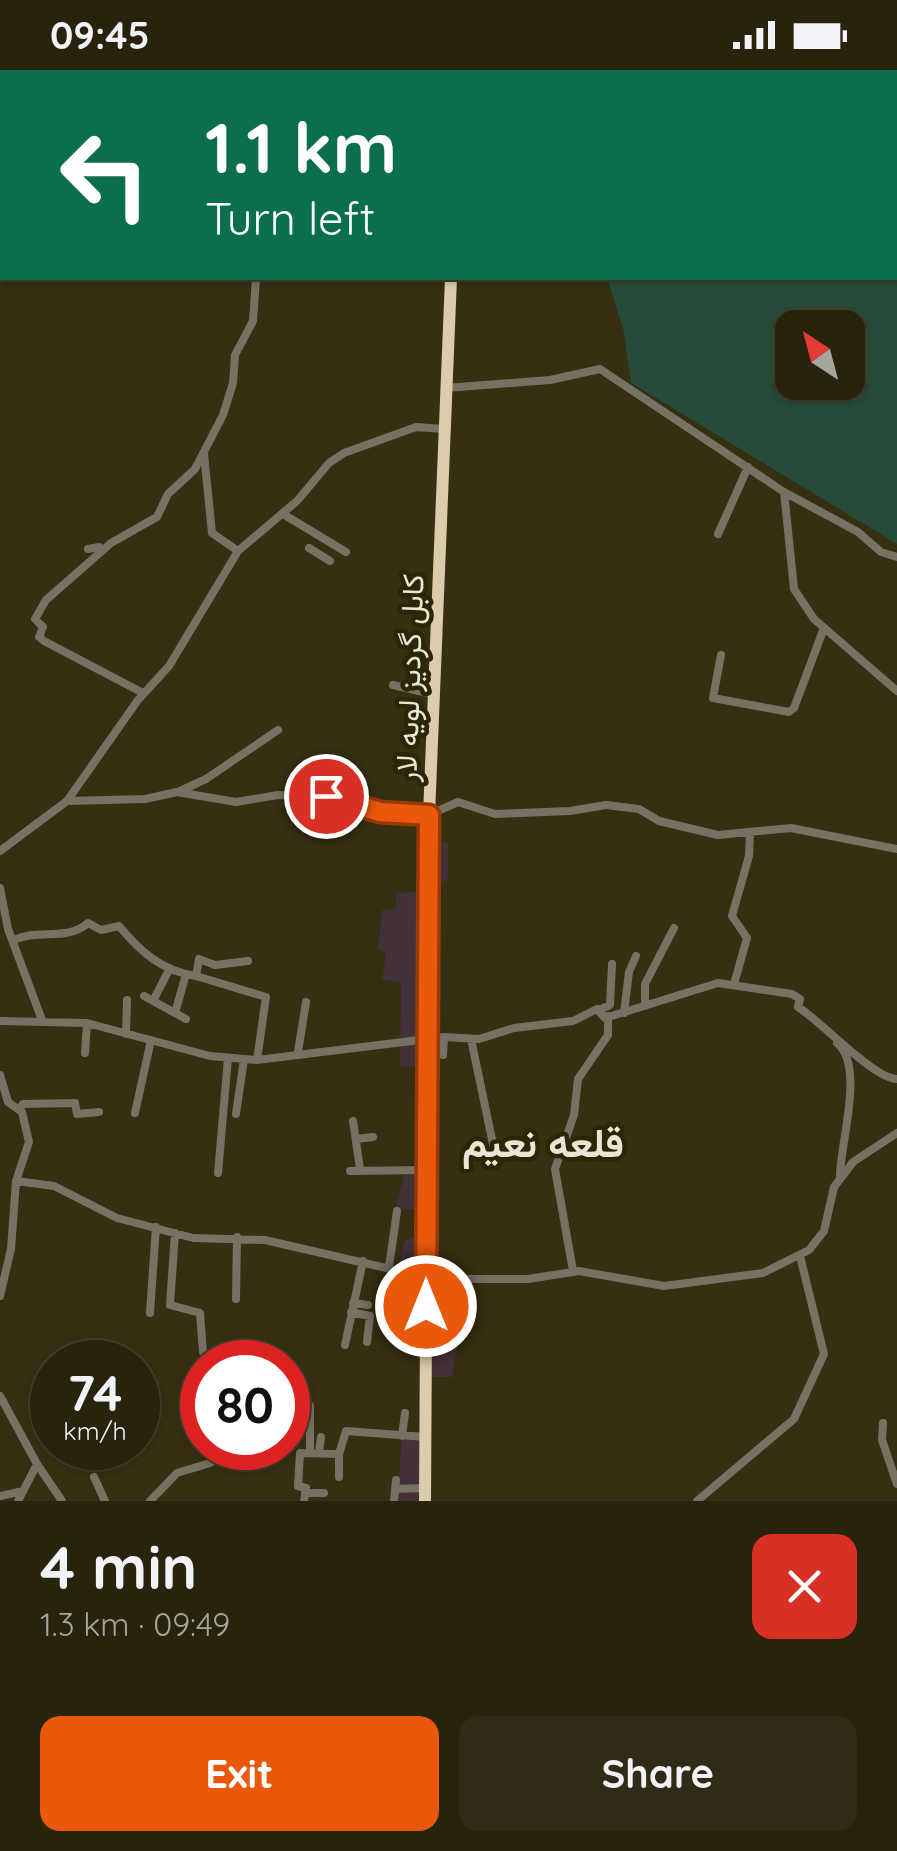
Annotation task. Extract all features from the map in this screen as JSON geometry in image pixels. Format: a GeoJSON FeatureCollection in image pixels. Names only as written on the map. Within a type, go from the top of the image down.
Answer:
{"type":"FeatureCollection","features":[{"type":"Feature","properties":{"kind":"highway","name":"کابل گردیز لویه لار"},"geometry":{"type":"LineString","coordinates":[[425,1494],[429,815],[451,280]]}},
{"type":"Feature","properties":{"kind":"street"},"geometry":{"type":"LineString","coordinates":[[143,693],[44,641],[39,637],[43,627],[34,623],[46,600],[100,554],[157,517],[168,494],[188,478],[204,454],[233,383],[234,355],[253,320],[256,280]]}},
{"type":"Feature","properties":{"kind":"street"},"geometry":{"type":"LineString","coordinates":[[446,388],[550,380],[600,368],[784,492],[858,532],[882,552],[897,557]]}},
{"type":"Feature","properties":{"kind":"street"},"geometry":{"type":"LineString","coordinates":[[0,851],[67,801],[143,693],[170,666],[238,551],[284,514],[344,453],[416,427],[445,429]]}},
{"type":"Feature","properties":{"kind":"street"},"geometry":{"type":"LineString","coordinates":[[204,454],[212,533],[238,551]]}},
{"type":"Feature","properties":{"kind":"street"},"geometry":{"type":"LineString","coordinates":[[718,534],[748,467]]}},
{"type":"Feature","properties":{"kind":"street"},"geometry":{"type":"LineString","coordinates":[[784,492],[794,589],[824,628],[897,691]]}},
{"type":"Feature","properties":{"kind":"street"},"geometry":{"type":"LineString","coordinates":[[284,514],[346,552]]}},
{"type":"Feature","properties":{"kind":"street"},"geometry":{"type":"LineString","coordinates":[[323,538],[312,550],[330,561]]}},
{"type":"Feature","properties":{"kind":"street"},"geometry":{"type":"LineString","coordinates":[[88,549],[99,547],[100,554]]}},
{"type":"Feature","properties":{"kind":"street"},"geometry":{"type":"LineString","coordinates":[[721,654],[713,698],[788,712],[794,708],[824,628]]}},
{"type":"Feature","properties":{"kind":"street"},"geometry":{"type":"LineString","coordinates":[[393,685],[432,694]]}},
{"type":"Feature","properties":{"kind":"street"},"geometry":{"type":"LineString","coordinates":[[67,801],[94,797],[114,801],[176,792],[206,779],[278,730]]}},
{"type":"Feature","properties":{"kind":"street"},"geometry":{"type":"LineString","coordinates":[[176,792],[236,802],[278,795],[326,796],[380,812],[429,815],[458,802],[495,814],[570,812],[606,805],[638,809],[659,822],[718,835],[791,828],[897,848]]}},
{"type":"Feature","properties":{"kind":"street"},"geometry":{"type":"LineString","coordinates":[[734,984],[747,938],[732,916],[749,856],[750,832]]}},
{"type":"Feature","properties":{"kind":"street"},"geometry":{"type":"LineString","coordinates":[[0,888],[42,1020]]}},
{"type":"Feature","properties":{"kind":"street"},"geometry":{"type":"LineString","coordinates":[[14,940],[31,932],[60,936],[88,924],[101,930],[119,926],[138,952],[170,968],[266,997],[258,1060]]}},
{"type":"Feature","properties":{"kind":"street"},"geometry":{"type":"LineString","coordinates":[[645,1006],[645,984],[674,928]]}},
{"type":"Feature","properties":{"kind":"street"},"geometry":{"type":"LineString","coordinates":[[624,1013],[628,972],[636,956]]}},
{"type":"Feature","properties":{"kind":"street"},"geometry":{"type":"LineString","coordinates":[[175,1013],[200,959],[215,964],[248,961]]}},
{"type":"Feature","properties":{"kind":"street"},"geometry":{"type":"LineString","coordinates":[[0,1022],[87,1023],[228,1058],[258,1060],[298,1052],[427,1042],[444,1037],[471,1039],[572,1021],[610,1005],[612,964]]}},
{"type":"Feature","properties":{"kind":"street"},"geometry":{"type":"LineString","coordinates":[[170,968],[149,998],[186,1019]]}},
{"type":"Feature","properties":{"kind":"street"},"geometry":{"type":"LineString","coordinates":[[599,1010],[608,1016],[624,1013],[718,983],[792,994],[800,998],[798,1007],[818,1020],[877,1074],[897,1079]]}},
{"type":"Feature","properties":{"kind":"street"},"geometry":{"type":"LineString","coordinates":[[126,1034],[127,1000]]}},
{"type":"Feature","properties":{"kind":"street"},"geometry":{"type":"LineString","coordinates":[[298,1052],[306,1002]]}},
{"type":"Feature","properties":{"kind":"street"},"geometry":{"type":"LineString","coordinates":[[573,1271],[555,1169],[574,1115],[578,1079],[608,1035],[608,1016]]}},
{"type":"Feature","properties":{"kind":"street"},"geometry":{"type":"LineString","coordinates":[[818,1020],[847,1058],[848,1119],[839,1156],[840,1179]]}},
{"type":"Feature","properties":{"kind":"street"},"geometry":{"type":"LineString","coordinates":[[86,1053],[87,1023]]}},
{"type":"Feature","properties":{"kind":"street"},"geometry":{"type":"LineString","coordinates":[[444,1037],[444,1054]]}},
{"type":"Feature","properties":{"kind":"street"},"geometry":{"type":"LineString","coordinates":[[471,1039],[494,1149]]}},
{"type":"Feature","properties":{"kind":"street"},"geometry":{"type":"LineString","coordinates":[[135,1113],[151,1040]]}},
{"type":"Feature","properties":{"kind":"street"},"geometry":{"type":"LineString","coordinates":[[218,1173],[228,1058]]}},
{"type":"Feature","properties":{"kind":"street"},"geometry":{"type":"LineString","coordinates":[[236,1114],[244,1059]]}},
{"type":"Feature","properties":{"kind":"street"},"geometry":{"type":"LineString","coordinates":[[0,1075],[8,1102],[20,1108],[29,1142],[16,1181],[11,1250],[0,1296]]}},
{"type":"Feature","properties":{"kind":"street"},"geometry":{"type":"LineString","coordinates":[[20,1108],[23,1104],[75,1102],[77,1114],[99,1112]]}},
{"type":"Feature","properties":{"kind":"street"},"geometry":{"type":"LineString","coordinates":[[353,1120],[355,1170],[426,1170]]}},
{"type":"Feature","properties":{"kind":"street"},"geometry":{"type":"LineString","coordinates":[[16,1181],[54,1186],[116,1218],[193,1238],[237,1237],[427,1274],[528,1279],[573,1271],[664,1286],[763,1273],[800,1256],[818,1244],[840,1179],[853,1162],[897,1134]]}},
{"type":"Feature","properties":{"kind":"street"},"geometry":{"type":"LineString","coordinates":[[356,1139],[373,1137]]}},
{"type":"Feature","properties":{"kind":"street"},"geometry":{"type":"LineString","coordinates":[[389,1266],[397,1210]]}},
{"type":"Feature","properties":{"kind":"street"},"geometry":{"type":"LineString","coordinates":[[150,1313],[156,1227]]}},
{"type":"Feature","properties":{"kind":"street"},"geometry":{"type":"LineString","coordinates":[[175,1233],[170,1305],[200,1313],[203,1340]]}},
{"type":"Feature","properties":{"kind":"street"},"geometry":{"type":"LineString","coordinates":[[236,1299],[237,1237]]}},
{"type":"Feature","properties":{"kind":"street"},"geometry":{"type":"LineString","coordinates":[[697,1501],[794,1419],[816,1380],[816,1368],[824,1354],[800,1256]]}},
{"type":"Feature","properties":{"kind":"street"},"geometry":{"type":"LineString","coordinates":[[346,1345],[363,1262]]}},
{"type":"Feature","properties":{"kind":"street"},"geometry":{"type":"LineString","coordinates":[[399,1270],[397,1289],[407,1291]]}},
{"type":"Feature","properties":{"kind":"street"},"geometry":{"type":"LineString","coordinates":[[352,1308],[368,1305]]}},
{"type":"Feature","properties":{"kind":"street"},"geometry":{"type":"LineString","coordinates":[[352,1308],[370,1316],[366,1342]]}},
{"type":"Feature","properties":{"kind":"street"},"geometry":{"type":"LineString","coordinates":[[0,1396],[30,1451]]}},
{"type":"Feature","properties":{"kind":"street"},"geometry":{"type":"LineString","coordinates":[[310,1406],[314,1453]]}},
{"type":"Feature","properties":{"kind":"street"},"geometry":{"type":"LineString","coordinates":[[402,1436],[405,1413]]}},
{"type":"Feature","properties":{"kind":"street"},"geometry":{"type":"LineString","coordinates":[[882,1423],[882,1440],[897,1484]]}},
{"type":"Feature","properties":{"kind":"street"},"geometry":{"type":"LineString","coordinates":[[339,1477],[338,1454],[346,1431],[426,1437]]}},
{"type":"Feature","properties":{"kind":"street"},"geometry":{"type":"LineString","coordinates":[[314,1453],[322,1438]]}},
{"type":"Feature","properties":{"kind":"street"},"geometry":{"type":"LineString","coordinates":[[324,1493],[305,1497],[305,1488],[298,1486],[299,1453],[338,1454]]}},
{"type":"Feature","properties":{"kind":"street"},"geometry":{"type":"LineString","coordinates":[[0,1496],[20,1496],[34,1470]]}},
{"type":"Feature","properties":{"kind":"street"},"geometry":{"type":"LineString","coordinates":[[41,1470],[62,1501]]}},
{"type":"Feature","properties":{"kind":"street"},"geometry":{"type":"LineString","coordinates":[[150,1501],[184,1470]]}},
{"type":"Feature","properties":{"kind":"street"},"geometry":{"type":"LineString","coordinates":[[94,1477],[106,1501]]}},
{"type":"Feature","properties":{"kind":"street"},"geometry":{"type":"LineString","coordinates":[[394,1500],[396,1484],[425,1494]]}},
{"type":"Feature","properties":{"kind":"shaded area"},"geometry":{"type":"Polygon","coordinates":[[[448,843],[448,880],[431,884],[433,844],[448,843]]]}},
{"type":"Feature","properties":{"kind":"shaded area"},"geometry":{"type":"Polygon","coordinates":[[[424,892],[425,1353],[412,1352],[415,1274],[397,1269],[405,1239],[417,1237],[419,1209],[395,1209],[406,1170],[418,1168],[418,1076],[415,1067],[400,1066],[401,982],[382,980],[386,954],[378,949],[382,910],[396,909],[396,893],[424,892]]]}},
{"type":"Feature","properties":{"kind":"shaded area"},"geometry":{"type":"Polygon","coordinates":[[[429,1273],[449,1274],[449,1299],[465,1302],[452,1377],[429,1377],[429,1273]]]}},
{"type":"Feature","properties":{"kind":"shaded area"},"geometry":{"type":"Polygon","coordinates":[[[425,1436],[423,1501],[397,1501],[402,1437],[425,1436]]]}},
{"type":"Feature","properties":{"kind":"green space"},"geometry":{"type":"Polygon","coordinates":[[[608,280],[897,280],[897,544],[631,383],[623,328],[608,280]]]}},
{"type":"Feature","properties":{"kind":"district","name":"قلعه نعيم"},"geometry":{"type":"Point","coordinates":[543,1142]}},
{"type":"Feature","properties":{"kind":"route"},"geometry":{"type":"LineString","coordinates":[[326,796],[366,810],[429,815],[426,1306]]}}]}
